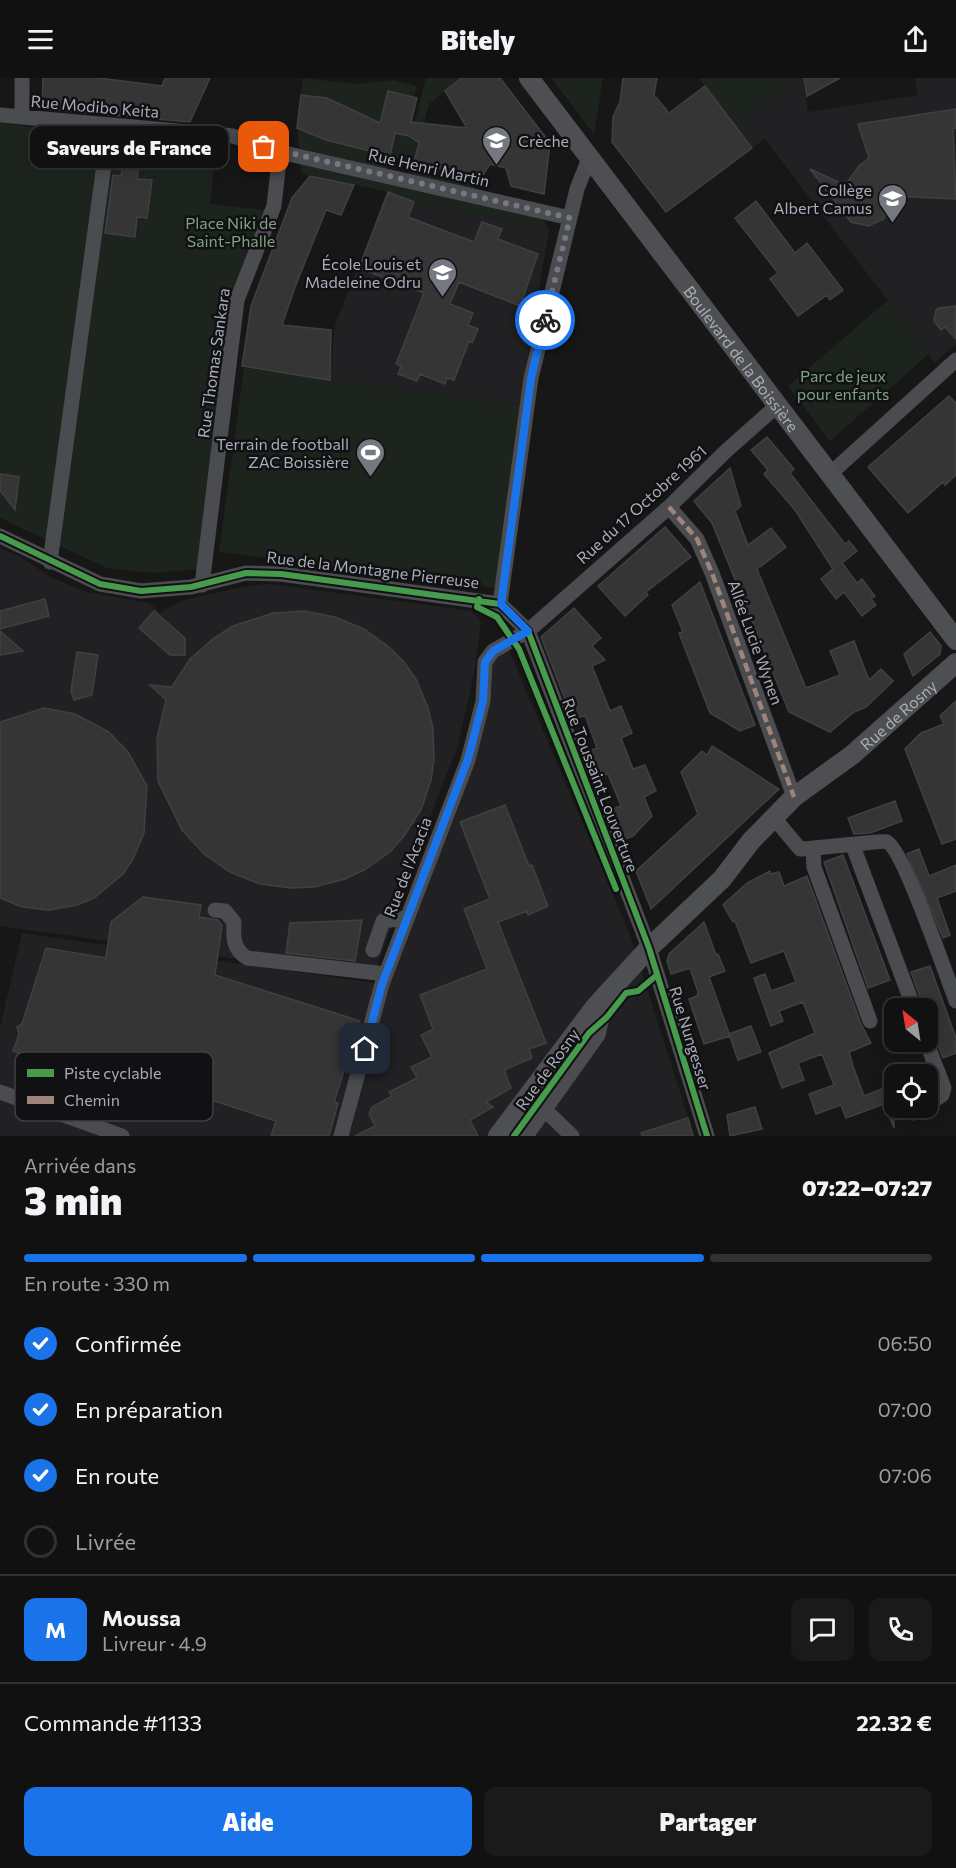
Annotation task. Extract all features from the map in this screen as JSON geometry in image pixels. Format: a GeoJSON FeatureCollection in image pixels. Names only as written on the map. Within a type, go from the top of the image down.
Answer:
{"type":"FeatureCollection","features":[{"type":"Feature","properties":{"kind":"main road","name":"Boulevard de la Boissière"},"geometry":{"type":"LineString","coordinates":[[529,78],[779,404],[956,640]]}},
{"type":"Feature","properties":{"kind":"main road","name":"Rue de Rosny"},"geometry":{"type":"LineString","coordinates":[[498,1136],[595,1007],[649,948],[722,879],[751,841],[794,797],[852,755],[956,663]]}},
{"type":"Feature","properties":{"kind":"street"},"geometry":{"type":"LineString","coordinates":[[22,78],[22,117]]}},
{"type":"Feature","properties":{"kind":"street","name":"Rue Modibo Keita"},"geometry":{"type":"LineString","coordinates":[[0,115],[233,136],[280,152]]}},
{"type":"Feature","properties":{"kind":"street"},"geometry":{"type":"LineString","coordinates":[[50,562],[106,150],[207,159]]}},
{"type":"Feature","properties":{"kind":"street","name":"Rue Henri Martin"},"geometry":{"type":"LineString","coordinates":[[280,152],[570,218]]}},
{"type":"Feature","properties":{"kind":"street","name":"Rue Thomas Sankara"},"geometry":{"type":"LineString","coordinates":[[202,585],[237,300],[274,206],[280,152]]}},
{"type":"Feature","properties":{"kind":"street"},"geometry":{"type":"LineString","coordinates":[[528,631],[501,604],[531,378],[577,189],[590,156]]}},
{"type":"Feature","properties":{"kind":"street"},"geometry":{"type":"LineString","coordinates":[[830,474],[956,360]]}},
{"type":"Feature","properties":{"kind":"street","name":"Rue du 17 Octobre 1961"},"geometry":{"type":"LineString","coordinates":[[528,631],[669,507],[726,451],[779,404]]}},
{"type":"Feature","properties":{"kind":"street","name":"Allée Lucie Wynen"},"geometry":{"type":"LineString","coordinates":[[669,507],[697,539],[794,797]]}},
{"type":"Feature","properties":{"kind":"street","name":"Rue de la Montagne Pierreuse"},"geometry":{"type":"LineString","coordinates":[[0,537],[100,584],[141,591],[202,585],[246,573],[281,574],[501,604]]}},
{"type":"Feature","properties":{"kind":"street","name":"Rue de l'Acacia"},"geometry":{"type":"LineString","coordinates":[[341,1136],[384,979],[468,759],[483,701],[485,662],[493,651],[528,631]]}},
{"type":"Feature","properties":{"kind":"street","name":"Rue Toussaint Louverture"},"geometry":{"type":"LineString","coordinates":[[528,631],[649,948]]}},
{"type":"Feature","properties":{"kind":"street"},"geometry":{"type":"LineString","coordinates":[[774,818],[800,849],[853,846],[881,840],[889,842],[897,854],[956,1001]]}},
{"type":"Feature","properties":{"kind":"street"},"geometry":{"type":"LineString","coordinates":[[853,846],[910,998]]}},
{"type":"Feature","properties":{"kind":"street"},"geometry":{"type":"LineString","coordinates":[[813,849],[814,867],[870,1022]]}},
{"type":"Feature","properties":{"kind":"street"},"geometry":{"type":"LineString","coordinates":[[215,910],[225,911],[234,922],[233,938],[238,953],[247,958],[384,979]]}},
{"type":"Feature","properties":{"kind":"street"},"geometry":{"type":"LineString","coordinates":[[373,950],[383,921],[406,918]]}},
{"type":"Feature","properties":{"kind":"street","name":"Rue Nungesser"},"geometry":{"type":"LineString","coordinates":[[649,948],[707,1136]]}},
{"type":"Feature","properties":{"kind":"street"},"geometry":{"type":"LineString","coordinates":[[334,977],[384,979]]}},
{"type":"Feature","properties":{"kind":"street"},"geometry":{"type":"LineString","coordinates":[[526,1136],[589,1050],[601,1026],[600,1015],[595,1007]]}},
{"type":"Feature","properties":{"kind":"street"},"geometry":{"type":"LineString","coordinates":[[938,1073],[944,1089],[942,1095],[938,1097]]}},
{"type":"Feature","properties":{"kind":"street"},"geometry":{"type":"LineString","coordinates":[[0,1092],[15,1097]]}},
{"type":"Feature","properties":{"kind":"street"},"geometry":{"type":"LineString","coordinates":[[545,1110],[572,1136]]}},
{"type":"Feature","properties":{"kind":"street"},"geometry":{"type":"LineString","coordinates":[[80,1121],[122,1136]]}},
{"type":"Feature","properties":{"kind":"shaded area","name":"Collège Albert Camus"},"geometry":{"type":"Polygon","coordinates":[[[699,78],[803,78],[808,112],[918,95],[915,78],[956,78],[956,344],[935,363],[765,139],[752,148],[699,78]]]}},
{"type":"Feature","properties":{"kind":"shaded area","name":"École Louis et Madeleine Odru"},"geometry":{"type":"Polygon","coordinates":[[[388,192],[414,202],[549,229],[520,404],[330,380],[335,325],[388,192]]]}},
{"type":"Feature","properties":{"kind":"shaded area"},"geometry":{"type":"Polygon","coordinates":[[[0,548],[21,557],[50,577],[87,592],[150,603],[160,613],[180,601],[242,587],[270,584],[472,611],[481,622],[475,669],[458,746],[437,798],[373,978],[0,926],[0,548]]]}},
{"type":"Feature","properties":{"kind":"shaded area"},"geometry":{"type":"Polygon","coordinates":[[[506,643],[630,935],[694,1136],[0,1136],[0,1028],[22,933],[382,984],[468,760],[485,662],[506,643]]]}},
{"type":"Feature","properties":{"kind":"green space"},"geometry":{"type":"Polygon","coordinates":[[[303,78],[356,84],[393,80],[417,86],[414,97],[388,91],[380,123],[324,104],[300,102],[303,78]]]}},
{"type":"Feature","properties":{"kind":"green space"},"geometry":{"type":"Polygon","coordinates":[[[426,78],[462,78],[429,104],[414,162],[390,156],[386,170],[299,148],[297,128],[326,140],[389,156],[395,133],[411,137],[426,78]]]}},
{"type":"Feature","properties":{"kind":"green space"},"geometry":{"type":"Polygon","coordinates":[[[551,78],[603,78],[594,134],[551,78]]]}},
{"type":"Feature","properties":{"kind":"green space"},"geometry":{"type":"Polygon","coordinates":[[[699,78],[788,78],[791,82],[735,125],[699,78]]]}},
{"type":"Feature","properties":{"kind":"green space","name":"Place Niki de Saint-Phalle"},"geometry":{"type":"Polygon","coordinates":[[[0,123],[216,149],[210,204],[267,210],[231,299],[198,569],[153,573],[107,568],[0,518],[0,123]]]}},
{"type":"Feature","properties":{"kind":"green space"},"geometry":{"type":"Polygon","coordinates":[[[414,162],[481,178],[473,191],[411,176],[414,162]]]}},
{"type":"Feature","properties":{"kind":"green space"},"geometry":{"type":"Polygon","coordinates":[[[308,163],[541,217],[549,229],[414,202],[388,192],[302,173],[301,165],[308,163]]]}},
{"type":"Feature","properties":{"kind":"green space","name":"Parc de jeux pour enfants"},"geometry":{"type":"Polygon","coordinates":[[[888,300],[929,354],[830,441],[788,386],[888,300]]]}},
{"type":"Feature","properties":{"kind":"green space","name":"Terrain de football ZAC Boissière"},"geometry":{"type":"Polygon","coordinates":[[[244,368],[520,404],[496,588],[219,552],[244,368]]]}},
{"type":"Feature","properties":{"kind":"building"},"geometry":{"type":"Polygon","coordinates":[[[43,78],[99,78],[162,86],[165,78],[210,78],[190,122],[42,109],[43,78]]]}},
{"type":"Feature","properties":{"kind":"building"},"geometry":{"type":"Polygon","coordinates":[[[462,78],[500,78],[550,143],[544,194],[511,186],[506,168],[490,164],[481,178],[414,162],[419,143],[409,136],[395,133],[390,156],[326,140],[297,128],[301,95],[327,98],[380,123],[388,91],[417,98],[411,122],[467,128],[445,91],[462,78]]]}},
{"type":"Feature","properties":{"kind":"building"},"geometry":{"type":"Polygon","coordinates":[[[623,78],[657,78],[654,95],[669,113],[705,86],[752,148],[666,212],[612,142],[613,117],[620,102],[623,78]]]}},
{"type":"Feature","properties":{"kind":"building"},"geometry":{"type":"Polygon","coordinates":[[[804,78],[840,78],[807,96],[804,78]]]}},
{"type":"Feature","properties":{"kind":"building"},"geometry":{"type":"Polygon","coordinates":[[[956,109],[956,128],[953,129],[956,199],[893,196],[884,219],[868,226],[851,222],[810,169],[845,185],[859,166],[869,158],[858,124],[956,109]]]}},
{"type":"Feature","properties":{"kind":"building"},"geometry":{"type":"Polygon","coordinates":[[[123,161],[139,163],[137,179],[152,180],[147,218],[137,217],[135,237],[105,233],[113,175],[121,176],[123,161]]]}},
{"type":"Feature","properties":{"kind":"building"},"geometry":{"type":"Polygon","coordinates":[[[310,176],[354,185],[341,215],[326,210],[282,325],[331,330],[330,380],[242,366],[251,306],[292,198],[310,176]]]}},
{"type":"Feature","properties":{"kind":"building"},"geometry":{"type":"Polygon","coordinates":[[[388,192],[414,202],[408,217],[474,242],[482,222],[502,229],[498,239],[538,254],[520,306],[459,282],[450,304],[473,313],[468,325],[478,329],[472,343],[469,341],[454,380],[447,378],[445,384],[420,374],[417,381],[398,374],[401,366],[396,364],[424,293],[359,268],[388,192]]]}},
{"type":"Feature","properties":{"kind":"building"},"geometry":{"type":"Polygon","coordinates":[[[756,201],[795,253],[807,243],[843,290],[830,300],[827,295],[798,316],[770,279],[778,273],[735,218],[756,201]]]}},
{"type":"Feature","properties":{"kind":"building"},"geometry":{"type":"Polygon","coordinates":[[[956,306],[956,339],[945,327],[941,330],[934,321],[936,310],[956,306]]]}},
{"type":"Feature","properties":{"kind":"building"},"geometry":{"type":"Polygon","coordinates":[[[949,396],[956,403],[956,475],[945,485],[943,482],[908,513],[868,467],[949,396]]]}},
{"type":"Feature","properties":{"kind":"building"},"geometry":{"type":"Polygon","coordinates":[[[767,437],[794,469],[790,473],[845,544],[849,541],[857,551],[842,563],[857,583],[862,579],[875,596],[871,599],[876,605],[862,616],[844,592],[836,599],[821,579],[833,569],[795,510],[764,474],[768,470],[751,450],[767,437]]]}},
{"type":"Feature","properties":{"kind":"building"},"geometry":{"type":"Polygon","coordinates":[[[730,468],[741,506],[735,511],[748,545],[771,528],[786,547],[757,569],[806,688],[840,675],[830,651],[854,641],[869,680],[881,669],[893,681],[866,707],[854,712],[830,732],[789,712],[712,523],[694,501],[730,468]]]}},
{"type":"Feature","properties":{"kind":"building"},"geometry":{"type":"Polygon","coordinates":[[[0,474],[19,477],[15,510],[0,490],[0,474]]]}},
{"type":"Feature","properties":{"kind":"building"},"geometry":{"type":"Polygon","coordinates":[[[665,527],[691,557],[646,592],[648,595],[625,616],[598,586],[665,527]]]}},
{"type":"Feature","properties":{"kind":"building"},"geometry":{"type":"Polygon","coordinates":[[[700,582],[755,725],[740,731],[710,713],[679,633],[683,632],[672,605],[700,582]]]}},
{"type":"Feature","properties":{"kind":"building"},"geometry":{"type":"Polygon","coordinates":[[[45,599],[49,616],[0,629],[0,611],[45,599]]]}},
{"type":"Feature","properties":{"kind":"building"},"geometry":{"type":"Polygon","coordinates":[[[574,608],[601,638],[592,646],[605,660],[592,666],[610,711],[621,706],[632,733],[621,738],[633,769],[645,765],[656,791],[644,797],[652,816],[633,836],[622,840],[610,810],[621,806],[608,774],[597,778],[586,752],[597,748],[585,715],[573,720],[541,637],[574,608]]]}},
{"type":"Feature","properties":{"kind":"building"},"geometry":{"type":"Polygon","coordinates":[[[154,611],[185,638],[185,655],[170,655],[139,628],[154,611]]]}},
{"type":"Feature","properties":{"kind":"building"},"geometry":{"type":"Polygon","coordinates":[[[304,611],[335,617],[364,629],[389,647],[404,662],[416,679],[428,708],[433,728],[434,760],[431,780],[421,810],[390,852],[364,870],[345,879],[314,887],[292,888],[260,884],[230,872],[204,854],[182,830],[158,781],[157,738],[166,700],[150,685],[172,687],[190,659],[214,638],[233,626],[273,613],[304,611]]]}},
{"type":"Feature","properties":{"kind":"building"},"geometry":{"type":"Polygon","coordinates":[[[0,631],[23,651],[0,655],[0,631]]]}},
{"type":"Feature","properties":{"kind":"building"},"geometry":{"type":"Polygon","coordinates":[[[930,632],[941,646],[940,654],[913,676],[904,654],[930,632]]]}},
{"type":"Feature","properties":{"kind":"building"},"geometry":{"type":"Polygon","coordinates":[[[77,652],[98,655],[92,695],[74,700],[71,691],[77,652]]]}},
{"type":"Feature","properties":{"kind":"building"},"geometry":{"type":"Polygon","coordinates":[[[956,701],[956,839],[942,844],[905,749],[921,733],[944,724],[940,716],[956,701]]]}},
{"type":"Feature","properties":{"kind":"building"},"geometry":{"type":"Polygon","coordinates":[[[44,708],[75,714],[109,732],[128,752],[147,786],[144,833],[133,859],[123,874],[94,898],[77,905],[49,910],[22,907],[0,898],[0,722],[44,708]]]}},
{"type":"Feature","properties":{"kind":"building"},"geometry":{"type":"Polygon","coordinates":[[[712,746],[779,789],[651,909],[636,871],[698,814],[681,772],[702,751],[707,755],[712,746]]]}},
{"type":"Feature","properties":{"kind":"building"},"geometry":{"type":"Polygon","coordinates":[[[895,801],[902,821],[870,833],[854,834],[848,818],[895,801]]]}},
{"type":"Feature","properties":{"kind":"building"},"geometry":{"type":"Polygon","coordinates":[[[505,805],[529,866],[532,865],[548,906],[528,915],[527,911],[498,922],[546,1043],[529,1049],[532,1058],[504,1070],[511,1088],[486,1102],[493,1107],[470,1120],[478,1136],[355,1136],[375,1126],[369,1114],[372,1107],[392,1096],[389,1092],[417,1078],[411,1067],[432,1057],[421,1035],[433,1029],[420,995],[487,969],[464,909],[490,899],[460,822],[505,805]]]}},
{"type":"Feature","properties":{"kind":"building"},"geometry":{"type":"Polygon","coordinates":[[[919,849],[929,876],[956,865],[956,891],[937,898],[950,935],[943,938],[907,854],[919,849]]]}},
{"type":"Feature","properties":{"kind":"building"},"geometry":{"type":"Polygon","coordinates":[[[843,855],[890,980],[868,988],[824,862],[843,855]]]}},
{"type":"Feature","properties":{"kind":"building"},"geometry":{"type":"Polygon","coordinates":[[[770,871],[771,874],[779,872],[784,886],[807,876],[861,1024],[871,1043],[849,1052],[853,1066],[864,1096],[884,1088],[884,1104],[846,1118],[841,1105],[816,1114],[809,1094],[834,1085],[822,1054],[798,1063],[804,1080],[782,1088],[769,1053],[815,1033],[803,1002],[779,1011],[783,1021],[771,1026],[754,978],[765,974],[771,991],[796,982],[784,951],[751,963],[735,921],[733,922],[723,905],[747,883],[770,871]]]}},
{"type":"Feature","properties":{"kind":"building"},"geometry":{"type":"Polygon","coordinates":[[[143,897],[201,905],[199,917],[218,920],[222,926],[215,975],[360,1021],[334,1102],[338,1103],[329,1136],[271,1136],[276,1121],[213,1100],[213,1052],[13,1051],[19,1034],[17,1027],[22,1024],[46,948],[106,958],[111,922],[143,897]]]}},
{"type":"Feature","properties":{"kind":"building"},"geometry":{"type":"Polygon","coordinates":[[[362,920],[355,961],[286,953],[290,923],[362,920]]]}},
{"type":"Feature","properties":{"kind":"building"},"geometry":{"type":"Polygon","coordinates":[[[704,922],[716,955],[718,954],[725,971],[709,977],[730,1036],[704,1044],[689,999],[697,996],[698,992],[690,968],[671,974],[667,961],[669,954],[704,922]]]}},
{"type":"Feature","properties":{"kind":"building"},"geometry":{"type":"Polygon","coordinates":[[[930,966],[956,1038],[956,1053],[943,1058],[938,1045],[938,998],[920,998],[911,972],[930,966]]]}},
{"type":"Feature","properties":{"kind":"building"},"geometry":{"type":"Polygon","coordinates":[[[751,1026],[761,1052],[738,1060],[729,1034],[751,1026]]]}},
{"type":"Feature","properties":{"kind":"building"},"geometry":{"type":"Polygon","coordinates":[[[755,1107],[762,1129],[730,1136],[727,1115],[755,1107]]]}},
{"type":"Feature","properties":{"kind":"building"},"geometry":{"type":"Polygon","coordinates":[[[688,1118],[693,1136],[642,1136],[641,1133],[688,1118]]]}},
{"type":"Feature","properties":{"kind":"marked path"},"geometry":{"type":"LineString","coordinates":[[669,507],[697,539],[712,573],[794,797]]}},
{"type":"Feature","properties":{"kind":"cycle path"},"geometry":{"type":"LineString","coordinates":[[0,536],[100,584],[141,591],[191,587],[246,573],[281,574],[500,604],[528,631],[649,948],[707,1136]]}},
{"type":"Feature","properties":{"kind":"cycle path"},"geometry":{"type":"LineString","coordinates":[[479,599],[477,607],[497,617],[519,649],[616,889]]}},
{"type":"Feature","properties":{"kind":"cycle path"},"geometry":{"type":"LineString","coordinates":[[514,1136],[589,1033],[607,1017],[626,993],[638,991],[657,975]]}},
{"type":"Feature","properties":{"kind":"way so far"},"geometry":{"type":"LineString","coordinates":[[264,147],[570,218],[545,320]]}},
{"type":"Feature","properties":{"kind":"place","name":"Saveurs de France"},"geometry":{"type":"Point","coordinates":[264,147]}},
{"type":"Feature","properties":{"kind":"place","name":"Crèche"},"geometry":{"type":"Point","coordinates":[497,166]}},
{"type":"Feature","properties":{"kind":"place","name":"Collège Albert Camus"},"geometry":{"type":"Point","coordinates":[893,224]}},
{"type":"Feature","properties":{"kind":"place","name":"École Louis et Madeleine Odru"},"geometry":{"type":"Point","coordinates":[442,298]}},
{"type":"Feature","properties":{"kind":"place","name":"Terrain de football ZAC Boissière"},"geometry":{"type":"Point","coordinates":[370,478]}},
{"type":"Feature","properties":{"kind":"route"},"geometry":{"type":"LineString","coordinates":[[365,1049],[382,984],[468,759],[483,701],[485,662],[493,651],[528,631],[501,604],[531,378],[545,320]]}}]}
